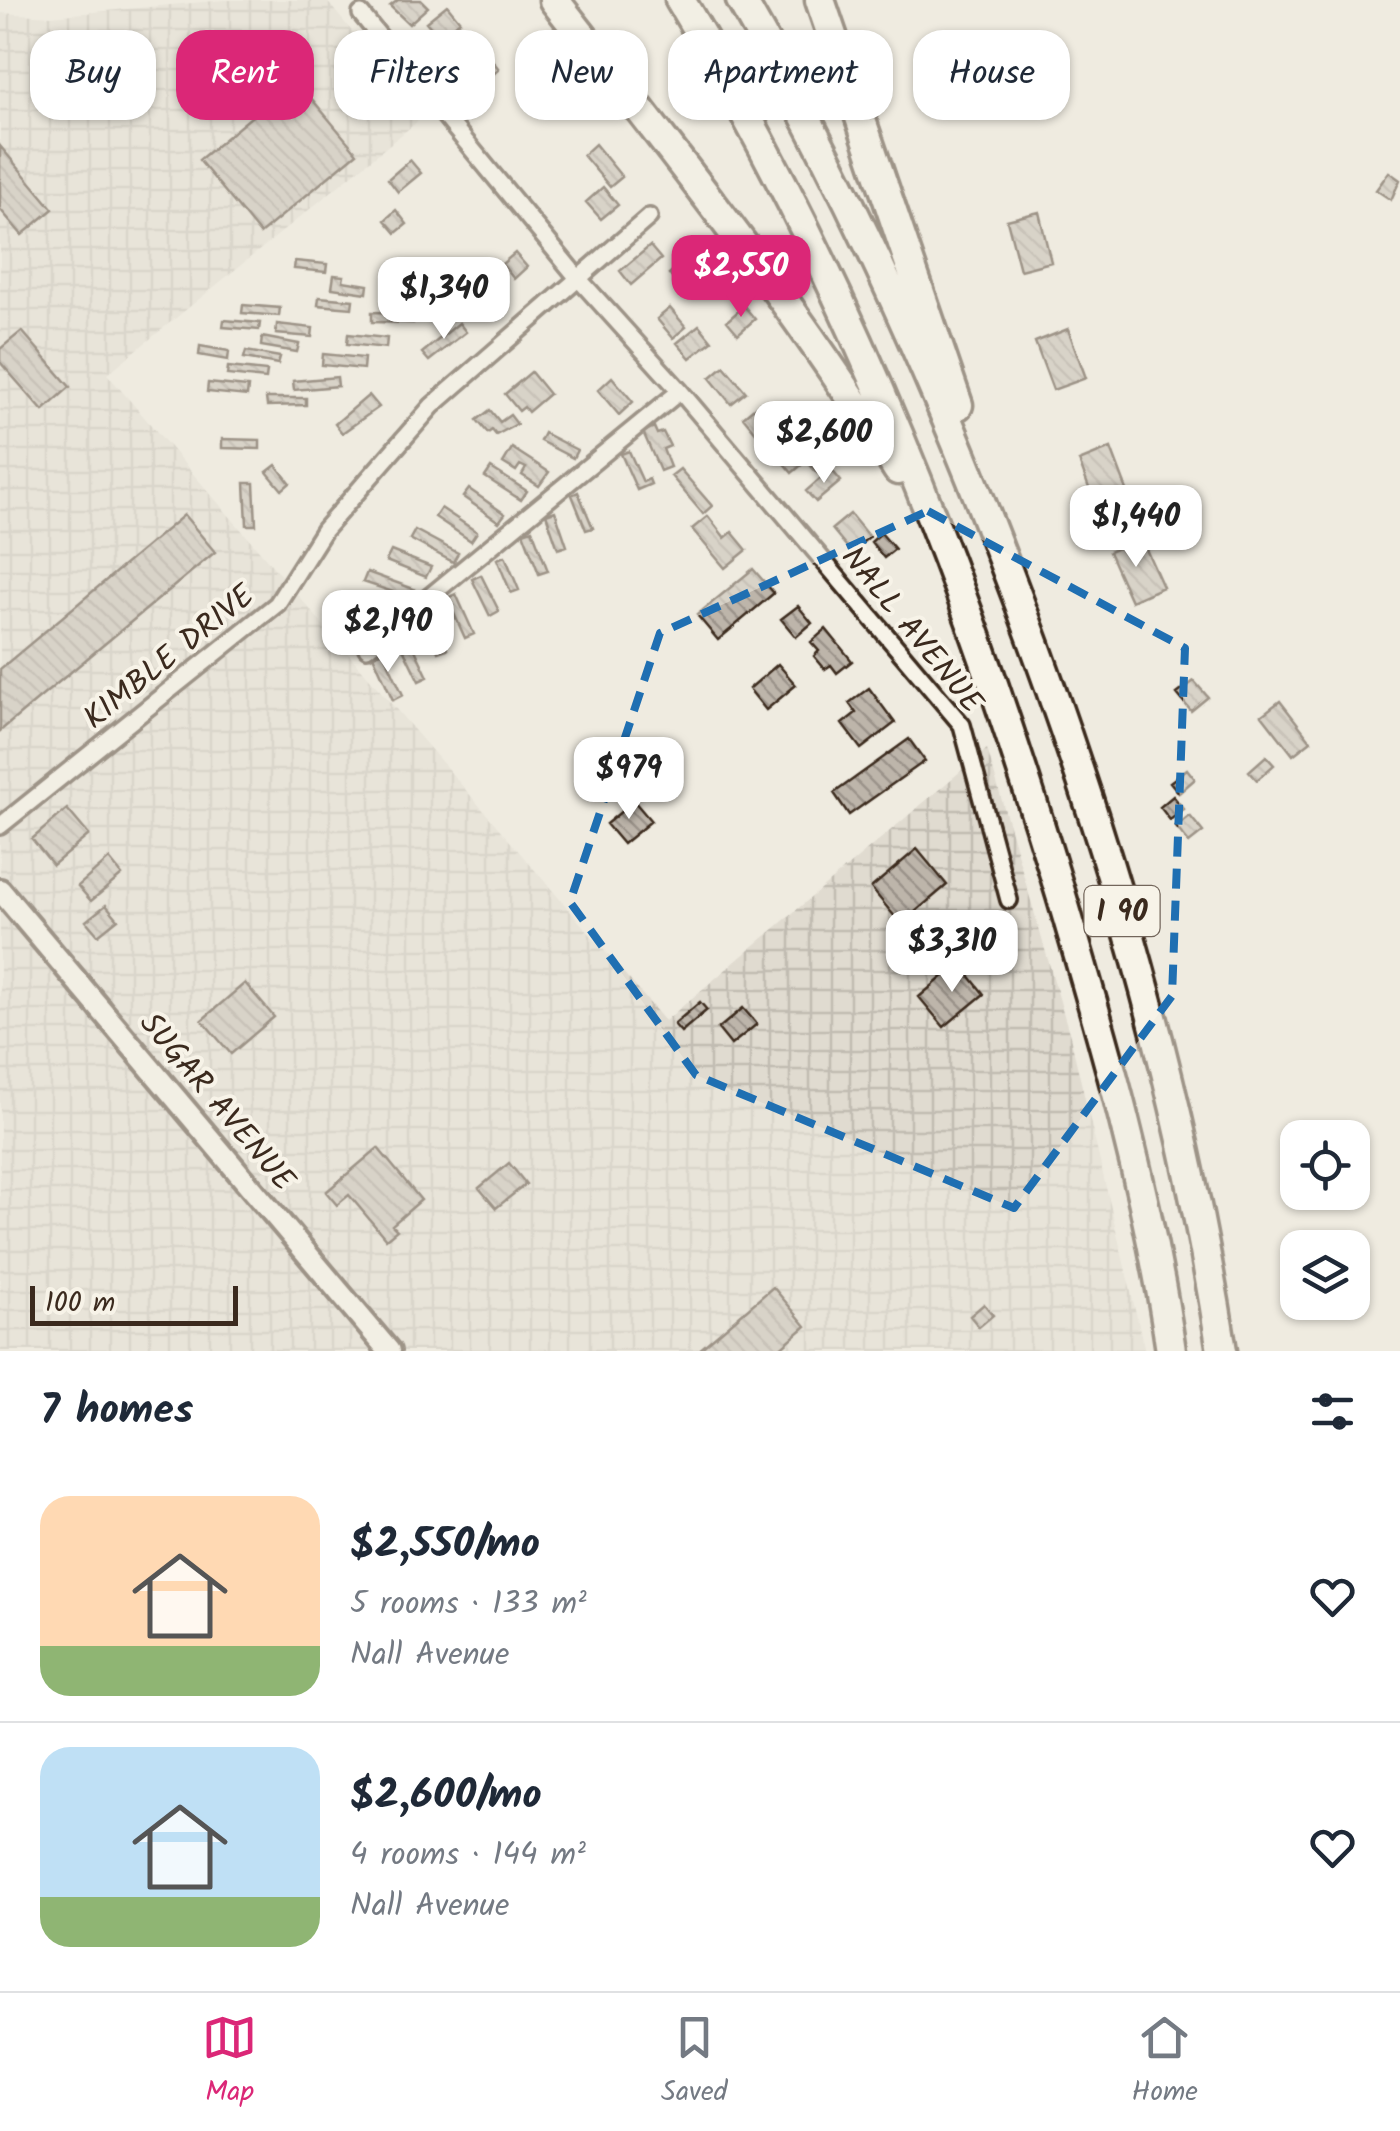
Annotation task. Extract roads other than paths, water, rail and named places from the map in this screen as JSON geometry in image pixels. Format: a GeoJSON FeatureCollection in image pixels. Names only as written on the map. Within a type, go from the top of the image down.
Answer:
{"type":"FeatureCollection","features":[{"type":"Feature","properties":{"kind":"highway"},"geometry":{"type":"LineString","coordinates":[[554,0],[770,282],[847,389],[898,470],[1024,771]]}},
{"type":"Feature","properties":{"kind":"highway","name":"I 90"},"geometry":{"type":"LineString","coordinates":[[680,0],[800,224],[888,413],[958,580],[1024,771],[1087,982],[1134,1162],[1171,1351]]}},
{"type":"Feature","properties":{"kind":"highway","name":"I 90"},"geometry":{"type":"LineString","coordinates":[[740,0],[846,192],[975,484],[1082,770],[1185,1147],[1222,1351]]}},
{"type":"Feature","properties":{"kind":"highway"},"geometry":{"type":"LineString","coordinates":[[820,0],[952,385],[969,440],[975,484]]}},
{"type":"Feature","properties":{"kind":"main road","name":"SUGAR AVENUE"},"geometry":{"type":"LineString","coordinates":[[0,890],[389,1351]]}},
{"type":"Feature","properties":{"kind":"street","name":"NALL AVENUE"},"geometry":{"type":"LineString","coordinates":[[361,14],[577,276],[680,391],[962,725],[1009,900]]}},
{"type":"Feature","properties":{"kind":"street","name":"KIMBLE DRIVE"},"geometry":{"type":"LineString","coordinates":[[0,826],[277,604],[324,530],[432,406],[649,217]]}},
{"type":"Feature","properties":{"kind":"street"},"geometry":{"type":"LineString","coordinates":[[367,648],[680,391]]}}]}
